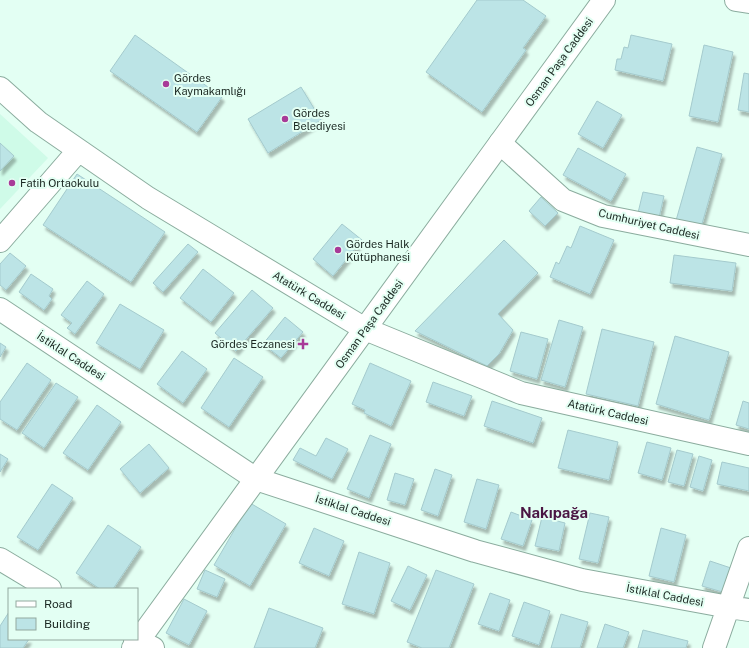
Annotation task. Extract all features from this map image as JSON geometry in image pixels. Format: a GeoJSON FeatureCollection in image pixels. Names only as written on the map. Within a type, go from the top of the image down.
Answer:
{"type":"FeatureCollection","features":[{"type":"Feature","properties":{"kind":"street","name":"Osman Paşa Caddesi"},"geometry":{"type":"LineString","coordinates":[[140,644],[256,479],[604,0]]}},
{"type":"Feature","properties":{"kind":"street"},"geometry":{"type":"LineString","coordinates":[[736,0],[749,2]]}},
{"type":"Feature","properties":{"kind":"street","name":"Atatürk Caddesi"},"geometry":{"type":"LineString","coordinates":[[0,88],[38,122],[148,198],[365,329],[521,393],[749,444]]}},
{"type":"Feature","properties":{"kind":"street","name":"Cumhuriyet Caddesi"},"geometry":{"type":"LineString","coordinates":[[500,143],[564,200],[603,216],[749,245]]}},
{"type":"Feature","properties":{"kind":"street"},"geometry":{"type":"LineString","coordinates":[[0,241],[78,151]]}},
{"type":"Feature","properties":{"kind":"street","name":"İstiklal Caddesi"},"geometry":{"type":"LineString","coordinates":[[0,309],[256,479],[475,551],[582,580],[739,608]]}},
{"type":"Feature","properties":{"kind":"street"},"geometry":{"type":"LineString","coordinates":[[714,648],[739,608],[749,548]]}},
{"type":"Feature","properties":{"kind":"street"},"geometry":{"type":"LineString","coordinates":[[0,560],[48,588]]}},
{"type":"Feature","properties":{"kind":"shaded area","name":"Fatih Ortaokulu"},"geometry":{"type":"Polygon","coordinates":[[[0,114],[48,158],[0,209],[0,114]]]}},
{"type":"Feature","properties":{"kind":"building"},"geometry":{"type":"Polygon","coordinates":[[[477,0],[523,0],[546,16],[523,48],[526,50],[482,112],[426,72],[477,0]]]}},
{"type":"Feature","properties":{"kind":"building","name":"Gördes Kaymakamlığı"},"geometry":{"type":"Polygon","coordinates":[[[135,35],[222,97],[197,132],[110,71],[135,35]]]}},
{"type":"Feature","properties":{"kind":"building"},"geometry":{"type":"Polygon","coordinates":[[[631,35],[672,44],[663,81],[615,70],[617,59],[621,59],[624,47],[628,48],[631,35]]]}},
{"type":"Feature","properties":{"kind":"building"},"geometry":{"type":"Polygon","coordinates":[[[704,45],[733,52],[718,122],[689,116],[704,45]]]}},
{"type":"Feature","properties":{"kind":"building"},"geometry":{"type":"Polygon","coordinates":[[[744,73],[749,74],[749,112],[738,110],[744,73]]]}},
{"type":"Feature","properties":{"kind":"building","name":"Gördes Belediyesi"},"geometry":{"type":"Polygon","coordinates":[[[301,87],[321,120],[268,153],[248,119],[301,87]]]}},
{"type":"Feature","properties":{"kind":"building"},"geometry":{"type":"Polygon","coordinates":[[[597,101],[622,115],[603,148],[578,134],[597,101]]]}},
{"type":"Feature","properties":{"kind":"building"},"geometry":{"type":"Polygon","coordinates":[[[0,143],[14,156],[0,171],[0,143]]]}},
{"type":"Feature","properties":{"kind":"building"},"geometry":{"type":"Polygon","coordinates":[[[697,147],[722,154],[700,231],[675,224],[697,147]]]}},
{"type":"Feature","properties":{"kind":"building"},"geometry":{"type":"Polygon","coordinates":[[[578,148],[626,174],[611,201],[563,175],[578,148]]]}},
{"type":"Feature","properties":{"kind":"building"},"geometry":{"type":"Polygon","coordinates":[[[77,174],[165,232],[131,282],[43,225],[77,174]]]}},
{"type":"Feature","properties":{"kind":"building"},"geometry":{"type":"Polygon","coordinates":[[[643,192],[664,196],[658,222],[637,217],[643,192]]]}},
{"type":"Feature","properties":{"kind":"building"},"geometry":{"type":"Polygon","coordinates":[[[541,197],[558,213],[545,226],[529,211],[541,197]]]}},
{"type":"Feature","properties":{"kind":"building","name":"Gördes Halk Kütüphanesi"},"geometry":{"type":"Polygon","coordinates":[[[342,224],[362,240],[333,276],[313,259],[342,224]]]}},
{"type":"Feature","properties":{"kind":"building"},"geometry":{"type":"Polygon","coordinates":[[[580,226],[614,240],[590,294],[550,277],[556,262],[559,264],[567,246],[571,248],[580,226]]]}},
{"type":"Feature","properties":{"kind":"building"},"geometry":{"type":"Polygon","coordinates":[[[504,240],[538,273],[498,314],[513,330],[499,354],[487,366],[415,331],[504,240]]]}},
{"type":"Feature","properties":{"kind":"building"},"geometry":{"type":"Polygon","coordinates":[[[188,244],[198,252],[163,292],[153,283],[188,244]]]}},
{"type":"Feature","properties":{"kind":"building"},"geometry":{"type":"Polygon","coordinates":[[[10,253],[26,266],[6,290],[0,285],[0,264],[10,253]]]}},
{"type":"Feature","properties":{"kind":"building"},"geometry":{"type":"Polygon","coordinates":[[[674,255],[736,263],[732,291],[670,283],[674,255]]]}},
{"type":"Feature","properties":{"kind":"building"},"geometry":{"type":"Polygon","coordinates":[[[203,269],[234,293],[211,322],[180,298],[203,269]]]}},
{"type":"Feature","properties":{"kind":"building"},"geometry":{"type":"Polygon","coordinates":[[[31,274],[53,289],[49,296],[52,299],[44,310],[19,292],[31,274]]]}},
{"type":"Feature","properties":{"kind":"building"},"geometry":{"type":"Polygon","coordinates":[[[87,281],[104,294],[75,334],[67,328],[72,323],[61,315],[87,281]]]}},
{"type":"Feature","properties":{"kind":"building"},"geometry":{"type":"Polygon","coordinates":[[[252,290],[273,308],[236,351],[215,333],[252,290]]]}},
{"type":"Feature","properties":{"kind":"building"},"geometry":{"type":"Polygon","coordinates":[[[120,304],[164,330],[140,369],[96,343],[120,304]]]}},
{"type":"Feature","properties":{"kind":"building"},"geometry":{"type":"Polygon","coordinates":[[[285,317],[303,332],[281,358],[263,344],[285,317]]]}},
{"type":"Feature","properties":{"kind":"building"},"geometry":{"type":"Polygon","coordinates":[[[559,320],[583,327],[565,387],[541,380],[559,320]]]}},
{"type":"Feature","properties":{"kind":"building"},"geometry":{"type":"Polygon","coordinates":[[[602,329],[654,342],[638,406],[586,394],[602,329]]]}},
{"type":"Feature","properties":{"kind":"building"},"geometry":{"type":"Polygon","coordinates":[[[521,332],[548,339],[537,379],[510,371],[521,332]]]}},
{"type":"Feature","properties":{"kind":"building"},"geometry":{"type":"Polygon","coordinates":[[[675,336],[729,352],[709,420],[656,404],[675,336]]]}},
{"type":"Feature","properties":{"kind":"building"},"geometry":{"type":"Polygon","coordinates":[[[0,343],[6,347],[0,357],[0,343]]]}},
{"type":"Feature","properties":{"kind":"building"},"geometry":{"type":"Polygon","coordinates":[[[182,351],[207,369],[183,403],[157,384],[182,351]]]}},
{"type":"Feature","properties":{"kind":"building"},"geometry":{"type":"Polygon","coordinates":[[[234,358],[263,377],[229,427],[201,408],[234,358]]]}},
{"type":"Feature","properties":{"kind":"building"},"geometry":{"type":"Polygon","coordinates":[[[27,363],[51,380],[17,430],[0,419],[0,402],[27,363]]]}},
{"type":"Feature","properties":{"kind":"building"},"geometry":{"type":"Polygon","coordinates":[[[370,363],[411,381],[391,426],[364,413],[365,410],[352,404],[370,363]]]}},
{"type":"Feature","properties":{"kind":"building"},"geometry":{"type":"Polygon","coordinates":[[[433,382],[472,396],[464,416],[426,402],[433,382]]]}},
{"type":"Feature","properties":{"kind":"building"},"geometry":{"type":"Polygon","coordinates":[[[56,383],[78,397],[44,448],[22,433],[56,383]]]}},
{"type":"Feature","properties":{"kind":"building"},"geometry":{"type":"Polygon","coordinates":[[[492,401],[542,418],[533,443],[484,426],[492,401]]]}},
{"type":"Feature","properties":{"kind":"building"},"geometry":{"type":"Polygon","coordinates":[[[743,401],[749,403],[749,429],[736,425],[743,401]]]}},
{"type":"Feature","properties":{"kind":"building"},"geometry":{"type":"Polygon","coordinates":[[[97,405],[121,422],[88,470],[63,453],[97,405]]]}},
{"type":"Feature","properties":{"kind":"building"},"geometry":{"type":"Polygon","coordinates":[[[568,430],[618,442],[609,480],[558,468],[568,430]]]}},
{"type":"Feature","properties":{"kind":"building"},"geometry":{"type":"Polygon","coordinates":[[[370,435],[391,444],[369,498],[347,489],[370,435]]]}},
{"type":"Feature","properties":{"kind":"building"},"geometry":{"type":"Polygon","coordinates":[[[326,438],[348,449],[332,479],[293,460],[300,448],[316,456],[326,438]]]}},
{"type":"Feature","properties":{"kind":"building"},"geometry":{"type":"Polygon","coordinates":[[[647,442],[671,448],[662,480],[638,473],[647,442]]]}},
{"type":"Feature","properties":{"kind":"building"},"geometry":{"type":"Polygon","coordinates":[[[149,444],[169,468],[140,493],[120,469],[149,444]]]}},
{"type":"Feature","properties":{"kind":"building"},"geometry":{"type":"Polygon","coordinates":[[[677,450],[693,454],[684,486],[668,482],[677,450]]]}},
{"type":"Feature","properties":{"kind":"building"},"geometry":{"type":"Polygon","coordinates":[[[0,454],[8,459],[0,472],[0,454]]]}},
{"type":"Feature","properties":{"kind":"building"},"geometry":{"type":"Polygon","coordinates":[[[699,456],[712,460],[703,491],[690,487],[699,456]]]}},
{"type":"Feature","properties":{"kind":"building"},"geometry":{"type":"Polygon","coordinates":[[[722,462],[749,468],[749,491],[717,484],[722,462]]]}},
{"type":"Feature","properties":{"kind":"building"},"geometry":{"type":"Polygon","coordinates":[[[435,469],[452,475],[438,516],[421,510],[435,469]]]}},
{"type":"Feature","properties":{"kind":"building"},"geometry":{"type":"Polygon","coordinates":[[[395,473],[414,479],[405,505],[387,500],[395,473]]]}},
{"type":"Feature","properties":{"kind":"building"},"geometry":{"type":"Polygon","coordinates":[[[477,479],[499,485],[486,529],[464,522],[477,479]]]}},
{"type":"Feature","properties":{"kind":"building"},"geometry":{"type":"Polygon","coordinates":[[[52,484],[73,498],[38,550],[17,537],[52,484]]]}},
{"type":"Feature","properties":{"kind":"building"},"geometry":{"type":"Polygon","coordinates":[[[250,503],[286,524],[250,586],[214,565],[250,503]]]}},
{"type":"Feature","properties":{"kind":"building"},"geometry":{"type":"Polygon","coordinates":[[[511,512],[532,520],[523,546],[501,539],[511,512]]]}},
{"type":"Feature","properties":{"kind":"building"},"geometry":{"type":"Polygon","coordinates":[[[590,513],[609,517],[598,563],[579,559],[590,513]]]}},
{"type":"Feature","properties":{"kind":"building"},"geometry":{"type":"Polygon","coordinates":[[[542,517],[565,523],[559,551],[535,546],[542,517]]]}},
{"type":"Feature","properties":{"kind":"building"},"geometry":{"type":"Polygon","coordinates":[[[108,525],[141,547],[114,588],[98,588],[76,573],[108,525]]]}},
{"type":"Feature","properties":{"kind":"building"},"geometry":{"type":"Polygon","coordinates":[[[314,528],[344,541],[329,576],[299,563],[314,528]]]}},
{"type":"Feature","properties":{"kind":"building"},"geometry":{"type":"Polygon","coordinates":[[[661,528],[686,535],[674,582],[649,576],[661,528]]]}},
{"type":"Feature","properties":{"kind":"building"},"geometry":{"type":"Polygon","coordinates":[[[359,552],[390,563],[374,614],[342,604],[359,552]]]}},
{"type":"Feature","properties":{"kind":"building"},"geometry":{"type":"Polygon","coordinates":[[[710,561],[734,569],[726,593],[702,586],[710,561]]]}},
{"type":"Feature","properties":{"kind":"building"},"geometry":{"type":"Polygon","coordinates":[[[408,566],[427,575],[410,610],[391,601],[408,566]]]}},
{"type":"Feature","properties":{"kind":"building"},"geometry":{"type":"Polygon","coordinates":[[[205,570],[225,579],[217,597],[197,589],[205,570]]]}},
{"type":"Feature","properties":{"kind":"building"},"geometry":{"type":"Polygon","coordinates":[[[436,570],[474,584],[449,648],[422,648],[407,642],[436,570]]]}},
{"type":"Feature","properties":{"kind":"building"},"geometry":{"type":"Polygon","coordinates":[[[490,593],[510,600],[499,631],[478,624],[490,593]]]}},
{"type":"Feature","properties":{"kind":"building"},"geometry":{"type":"Polygon","coordinates":[[[184,599],[207,611],[189,645],[166,633],[184,599]]]}},
{"type":"Feature","properties":{"kind":"building"},"geometry":{"type":"Polygon","coordinates":[[[524,602],[550,611],[539,645],[512,636],[524,602]]]}},
{"type":"Feature","properties":{"kind":"building"},"geometry":{"type":"Polygon","coordinates":[[[269,608],[323,628],[315,648],[254,648],[269,608]]]}},
{"type":"Feature","properties":{"kind":"building"},"geometry":{"type":"Polygon","coordinates":[[[8,614],[8,640],[28,640],[23,648],[0,648],[0,626],[8,614]]]}},
{"type":"Feature","properties":{"kind":"building"},"geometry":{"type":"Polygon","coordinates":[[[561,614],[588,622],[580,648],[551,648],[561,614]]]}},
{"type":"Feature","properties":{"kind":"building"},"geometry":{"type":"Polygon","coordinates":[[[605,624],[629,632],[623,648],[597,648],[605,624]]]}},
{"type":"Feature","properties":{"kind":"building"},"geometry":{"type":"Polygon","coordinates":[[[643,630],[688,641],[686,648],[638,648],[643,630]]]}},
{"type":"Feature","properties":{"kind":"place","name":"Gördes Kaymakamlığı"},"geometry":{"type":"Point","coordinates":[166,84]}},
{"type":"Feature","properties":{"kind":"place","name":"Gördes Belediyesi"},"geometry":{"type":"Point","coordinates":[285,119]}},
{"type":"Feature","properties":{"kind":"place","name":"Fatih Ortaokulu"},"geometry":{"type":"Point","coordinates":[12,183]}},
{"type":"Feature","properties":{"kind":"place","name":"Gördes Halk Kütüphanesi"},"geometry":{"type":"Point","coordinates":[338,250]}},
{"type":"Feature","properties":{"kind":"place","name":"Gördes Eczanesi"},"geometry":{"type":"Point","coordinates":[303,344]}},
{"type":"Feature","properties":{"kind":"district","name":"Nakıpağa"},"geometry":{"type":"Point","coordinates":[554,513]}}]}
